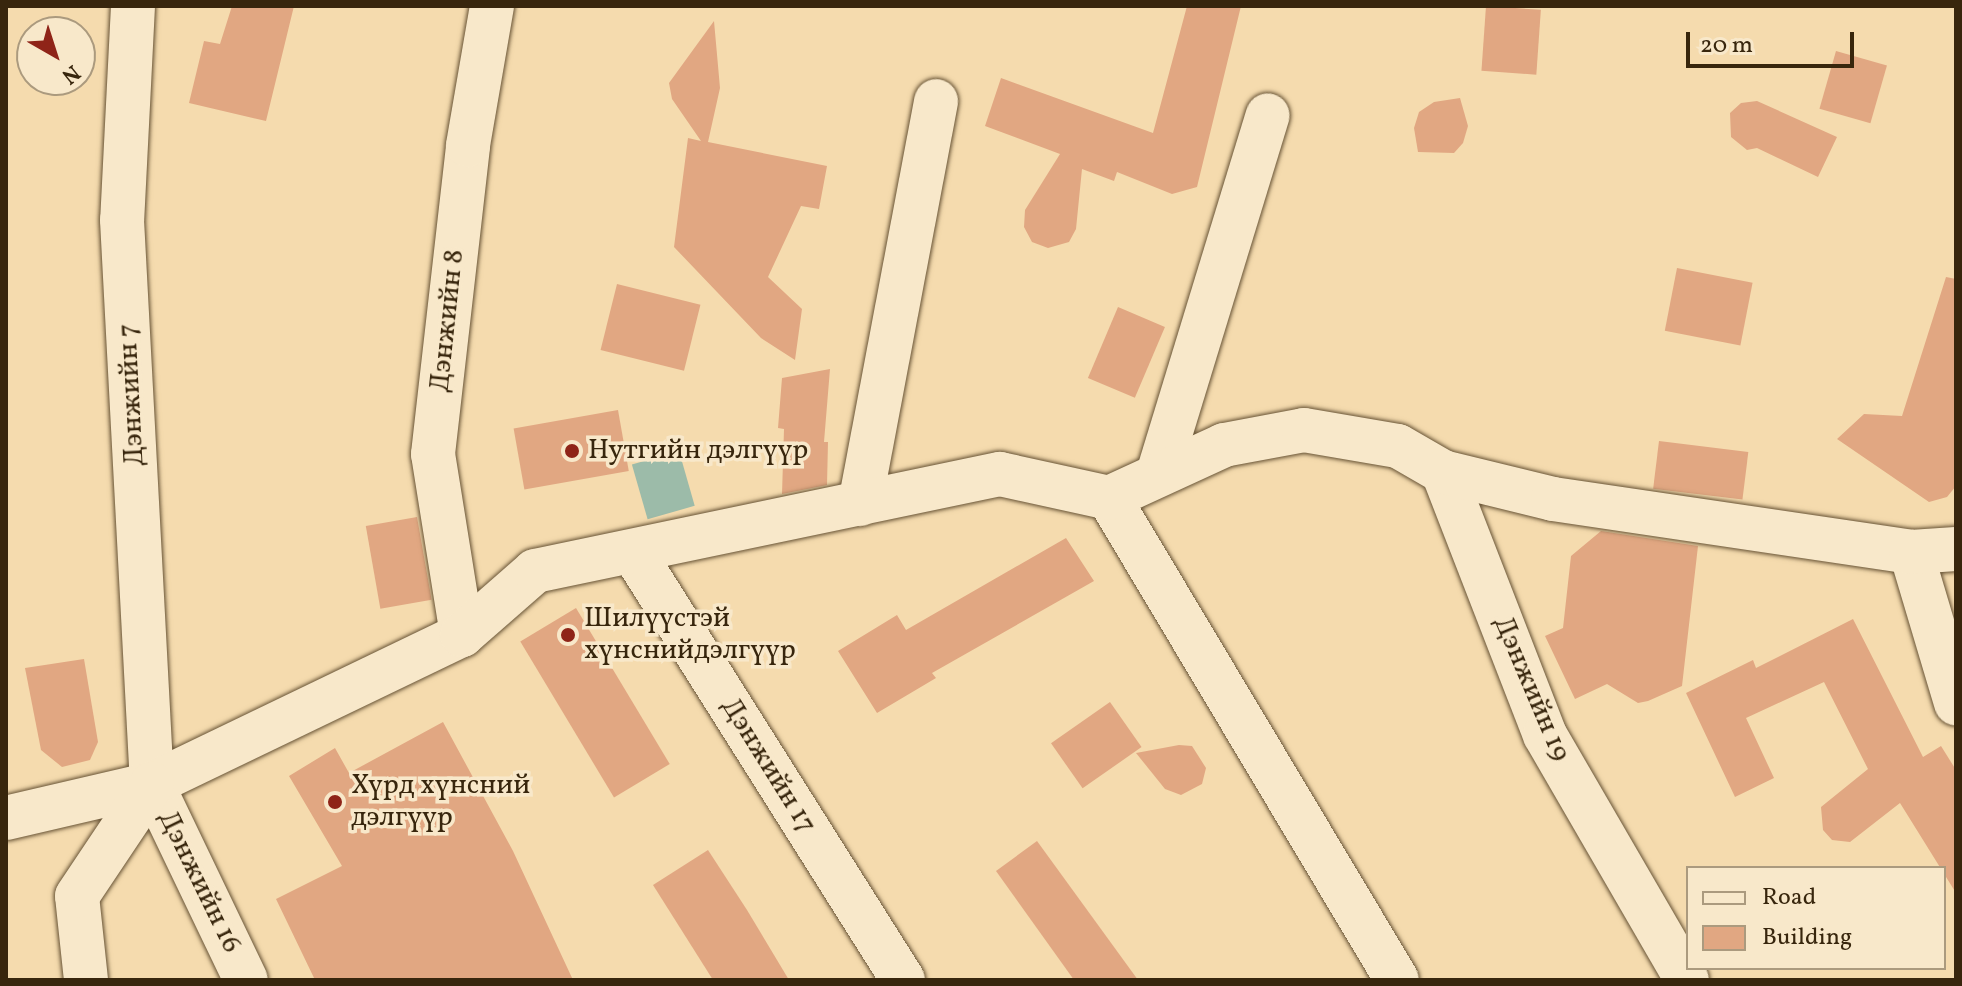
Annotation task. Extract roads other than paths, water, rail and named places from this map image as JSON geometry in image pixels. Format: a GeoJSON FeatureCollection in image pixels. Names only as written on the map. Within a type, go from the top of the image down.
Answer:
{"type":"FeatureCollection","features":[{"type":"Feature","properties":{"kind":"street","name":"Дэнжийн 7"},"geometry":{"type":"LineString","coordinates":[[133,6],[122,220],[152,784]]}},
{"type":"Feature","properties":{"kind":"street","name":"Дэнжийн 8"},"geometry":{"type":"LineString","coordinates":[[462,635],[433,454],[468,145],[492,6]]}},
{"type":"Feature","properties":{"kind":"street"},"geometry":{"type":"LineString","coordinates":[[860,504],[936,101]]}},
{"type":"Feature","properties":{"kind":"street"},"geometry":{"type":"LineString","coordinates":[[1158,474],[1268,115]]}},
{"type":"Feature","properties":{"kind":"street"},"geometry":{"type":"LineString","coordinates":[[6,818],[152,784],[462,635],[535,571],[1000,474],[1109,498],[1224,445],[1304,430],[1398,446],[1443,472],[1553,499],[1911,552],[1956,549]]}},
{"type":"Feature","properties":{"kind":"street","name":"Дэнжийн 19"},"geometry":{"type":"LineString","coordinates":[[1443,472],[1545,735],[1687,980]]}},
{"type":"Feature","properties":{"kind":"street"},"geometry":{"type":"LineString","coordinates":[[1109,498],[1397,980]]}},
{"type":"Feature","properties":{"kind":"street","name":"Дэнжийн 17"},"geometry":{"type":"LineString","coordinates":[[633,552],[903,980]]}},
{"type":"Feature","properties":{"kind":"street"},"geometry":{"type":"LineString","coordinates":[[1911,552],[1956,703]]}},
{"type":"Feature","properties":{"kind":"street"},"geometry":{"type":"LineString","coordinates":[[86,980],[77,896],[152,784]]}},
{"type":"Feature","properties":{"kind":"street","name":"Дэнжийн 16"},"geometry":{"type":"LineString","coordinates":[[152,784],[246,980]]}},
{"type":"Feature","properties":{"kind":"place","name":"Нутгийн дэлгүүр"},"geometry":{"type":"Point","coordinates":[572,451]}},
{"type":"Feature","properties":{"kind":"place","name":"Шилүүстэй хүнснийдэлгүүр"},"geometry":{"type":"Point","coordinates":[568,635]}},
{"type":"Feature","properties":{"kind":"place","name":"Хүрд хүнсний дэлгүүр"},"geometry":{"type":"Point","coordinates":[335,802]}}]}
